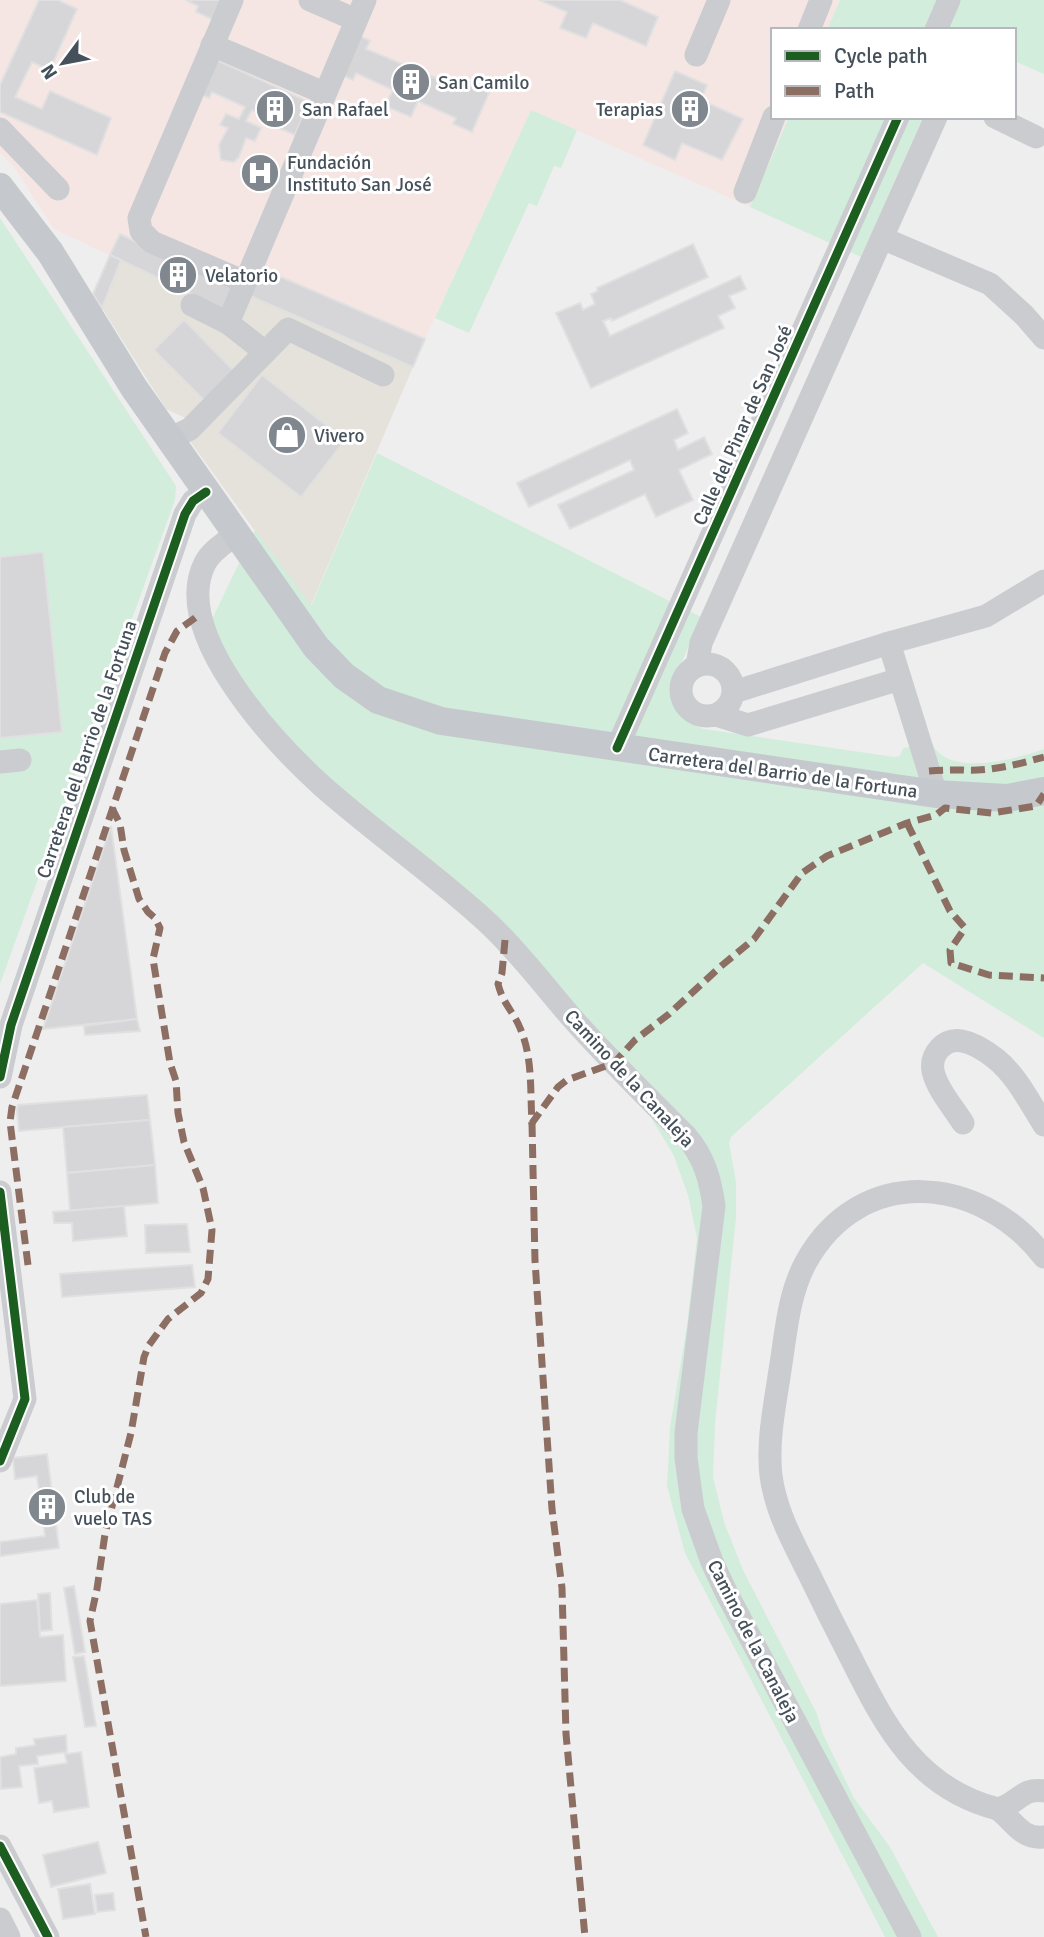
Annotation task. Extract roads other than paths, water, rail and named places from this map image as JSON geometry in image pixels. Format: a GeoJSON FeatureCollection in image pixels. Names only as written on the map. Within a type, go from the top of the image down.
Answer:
{"type":"FeatureCollection","features":[{"type":"Feature","properties":{"kind":"main road","name":"Carretera del Barrio de la Fortuna"},"geometry":{"type":"LineString","coordinates":[[0,187],[50,252],[134,388],[316,647],[344,676],[378,700],[441,722],[936,794],[1007,798],[1044,791]]}},
{"type":"Feature","properties":{"kind":"street"},"geometry":{"type":"LineString","coordinates":[[232,0],[139,218],[141,231],[152,242],[245,282]]}},
{"type":"Feature","properties":{"kind":"street"},"geometry":{"type":"LineString","coordinates":[[228,323],[361,10],[310,0]]}},
{"type":"Feature","properties":{"kind":"street"},"geometry":{"type":"LineString","coordinates":[[696,55],[719,0]]}},
{"type":"Feature","properties":{"kind":"street"},"geometry":{"type":"LineString","coordinates":[[810,28],[821,0]]}},
{"type":"Feature","properties":{"kind":"street"},"geometry":{"type":"LineString","coordinates":[[937,28],[949,0]]}},
{"type":"Feature","properties":{"kind":"street"},"geometry":{"type":"LineString","coordinates":[[212,45],[324,93]]}},
{"type":"Feature","properties":{"kind":"street"},"geometry":{"type":"LineString","coordinates":[[745,192],[773,119]]}},
{"type":"Feature","properties":{"kind":"street"},"geometry":{"type":"LineString","coordinates":[[697,666],[701,643],[935,119]]}},
{"type":"Feature","properties":{"kind":"street"},"geometry":{"type":"LineString","coordinates":[[999,119],[1036,136]]}},
{"type":"Feature","properties":{"kind":"street"},"geometry":{"type":"LineString","coordinates":[[894,127],[921,148]]}},
{"type":"Feature","properties":{"kind":"street","name":"Calle del Pinar de San José"},"geometry":{"type":"LineString","coordinates":[[617,748],[894,127]]}},
{"type":"Feature","properties":{"kind":"street"},"geometry":{"type":"LineString","coordinates":[[0,129],[58,189]]}},
{"type":"Feature","properties":{"kind":"street"},"geometry":{"type":"LineString","coordinates":[[882,238],[990,284],[1024,315],[1044,338]]}},
{"type":"Feature","properties":{"kind":"street"},"geometry":{"type":"LineString","coordinates":[[192,305],[228,323],[265,352]]}},
{"type":"Feature","properties":{"kind":"street"},"geometry":{"type":"LineString","coordinates":[[169,439],[190,429],[288,329],[383,375]]}},
{"type":"Feature","properties":{"kind":"street","name":"Carretera del Barrio de la Fortuna"},"geometry":{"type":"LineString","coordinates":[[0,1077],[5,1026],[185,514],[193,501],[206,492]]}},
{"type":"Feature","properties":{"kind":"street","name":"Camino de la Canaleja"},"geometry":{"type":"LineString","coordinates":[[236,534],[206,561],[198,589],[199,615],[216,655],[253,711],[322,785],[489,923],[614,1063],[686,1136],[705,1164],[714,1206],[686,1433],[688,1481],[693,1509],[727,1594],[910,1937]]}},
{"type":"Feature","properties":{"kind":"street"},"geometry":{"type":"LineString","coordinates":[[734,692],[889,643],[986,616],[1044,581]]}},
{"type":"Feature","properties":{"kind":"street"},"geometry":{"type":"LineString","coordinates":[[889,643],[936,794]]}},
{"type":"Feature","properties":{"kind":"street"},"geometry":{"type":"LineString","coordinates":[[716,715],[730,704],[734,692],[733,682],[722,668],[706,664],[697,666],[689,671],[683,680],[682,698],[693,712],[748,724],[900,679]]}},
{"type":"Feature","properties":{"kind":"street"},"geometry":{"type":"LineString","coordinates":[[963,1123],[938,1085],[932,1065],[933,1056],[938,1049],[953,1041],[973,1045],[996,1059],[1013,1077],[1044,1125]]}},
{"type":"Feature","properties":{"kind":"street"},"geometry":{"type":"LineString","coordinates":[[1044,1257],[1013,1224],[996,1212],[959,1196],[919,1191],[897,1194],[863,1206],[831,1229],[817,1244],[799,1275],[790,1308],[771,1433],[771,1478],[781,1518],[888,1727],[913,1759],[945,1787],[963,1797],[998,1808],[1026,1835],[1044,1837]]}},
{"type":"Feature","properties":{"kind":"street"},"geometry":{"type":"LineString","coordinates":[[0,1192],[4,1257],[25,1399],[0,1461]]}},
{"type":"Feature","properties":{"kind":"street"},"geometry":{"type":"LineString","coordinates":[[998,1808],[1010,1806],[1031,1790],[1044,1791]]}},
{"type":"Feature","properties":{"kind":"street"},"geometry":{"type":"LineString","coordinates":[[0,1846],[48,1937]]}},
{"type":"Feature","properties":{"kind":"street"},"geometry":{"type":"LineString","coordinates":[[0,1919],[9,1937]]}},
{"type":"Feature","properties":{"kind":"place","name":"San Camilo"},"geometry":{"type":"Point","coordinates":[411,82]}},
{"type":"Feature","properties":{"kind":"place","name":"San Rafael"},"geometry":{"type":"Point","coordinates":[275,109]}},
{"type":"Feature","properties":{"kind":"place","name":"Terapias"},"geometry":{"type":"Point","coordinates":[690,109]}},
{"type":"Feature","properties":{"kind":"place","name":"Fundación Instituto San José"},"geometry":{"type":"Point","coordinates":[260,173]}},
{"type":"Feature","properties":{"kind":"place","name":"Velatorio"},"geometry":{"type":"Point","coordinates":[178,275]}},
{"type":"Feature","properties":{"kind":"place","name":"Vivero"},"geometry":{"type":"Point","coordinates":[287,435]}},
{"type":"Feature","properties":{"kind":"place","name":"Club de vuelo TAS"},"geometry":{"type":"Point","coordinates":[47,1507]}}]}
